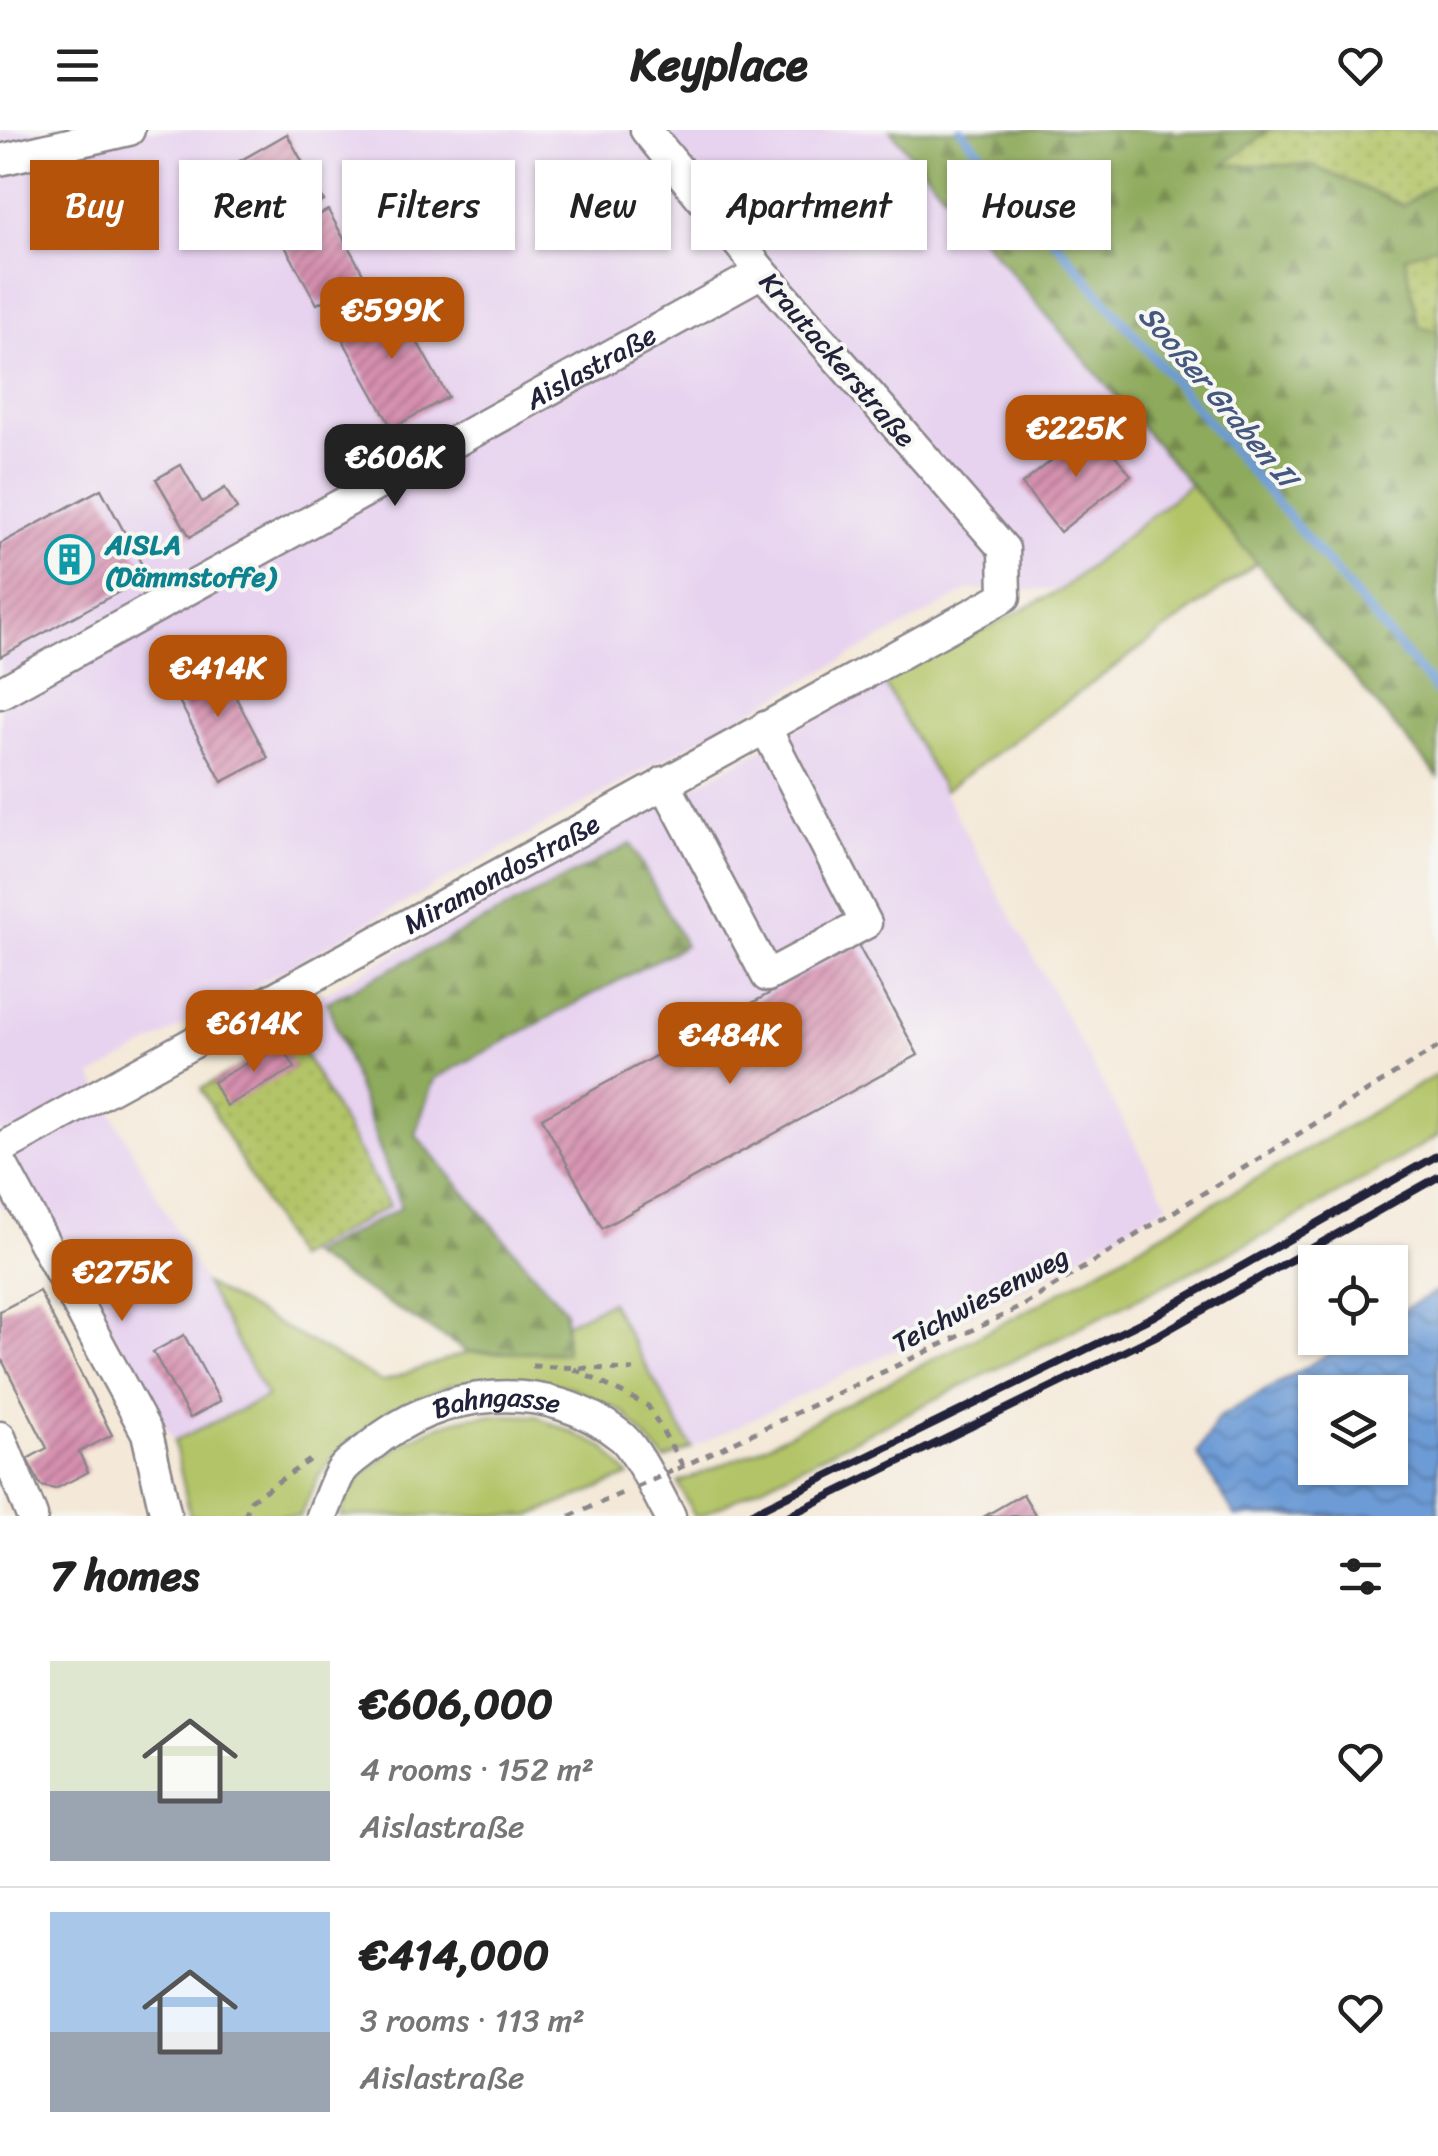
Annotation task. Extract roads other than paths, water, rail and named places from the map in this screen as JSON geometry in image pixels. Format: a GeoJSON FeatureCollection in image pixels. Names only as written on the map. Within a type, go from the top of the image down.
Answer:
{"type":"FeatureCollection","features":[{"type":"Feature","properties":{"kind":"street"},"geometry":{"type":"LineString","coordinates":[[0,160],[129,130]]}},
{"type":"Feature","properties":{"kind":"street","name":"Krautackerstraße"},"geometry":{"type":"LineString","coordinates":[[646,130],[762,272],[1004,549],[1005,596]]}},
{"type":"Feature","properties":{"kind":"street","name":"Aislastraße"},"geometry":{"type":"LineString","coordinates":[[0,693],[762,272]]}},
{"type":"Feature","properties":{"kind":"street","name":"Miramondostraße"},"geometry":{"type":"LineString","coordinates":[[0,1149],[1005,596]]}},
{"type":"Feature","properties":{"kind":"street"},"geometry":{"type":"LineString","coordinates":[[664,782],[768,976],[866,923],[765,727]]}},
{"type":"Feature","properties":{"kind":"street"},"geometry":{"type":"LineString","coordinates":[[0,1160],[147,1432],[166,1516]]}},
{"type":"Feature","properties":{"kind":"street","name":"Bahngasse"},"geometry":{"type":"LineString","coordinates":[[322,1516],[341,1470],[385,1433],[439,1406],[488,1394],[531,1396],[581,1412],[625,1439],[670,1516]]}},
{"type":"Feature","properties":{"kind":"street"},"geometry":{"type":"LineString","coordinates":[[0,1437],[32,1516]]}},
{"type":"Feature","properties":{"kind":"water"},"geometry":{"type":"Polygon","coordinates":[[[1438,1290],[1438,1516],[1235,1516],[1197,1454],[1218,1418],[1327,1355],[1408,1355],[1408,1308],[1438,1290]]]}},
{"type":"Feature","properties":{"kind":"waterway","name":"Sooßer Graben II"},"geometry":{"type":"LineString","coordinates":[[961,130],[1438,693]]}},
{"type":"Feature","properties":{"kind":"railway"},"geometry":{"type":"LineString","coordinates":[[746,1516],[1152,1317],[1438,1155]]}},
{"type":"Feature","properties":{"kind":"railway"},"geometry":{"type":"LineString","coordinates":[[788,1516],[1162,1333],[1438,1177]]}},
{"type":"Feature","properties":{"kind":"place","name":"AISLA (Dämmstoffe)"},"geometry":{"type":"Point","coordinates":[70,560]}}]}
